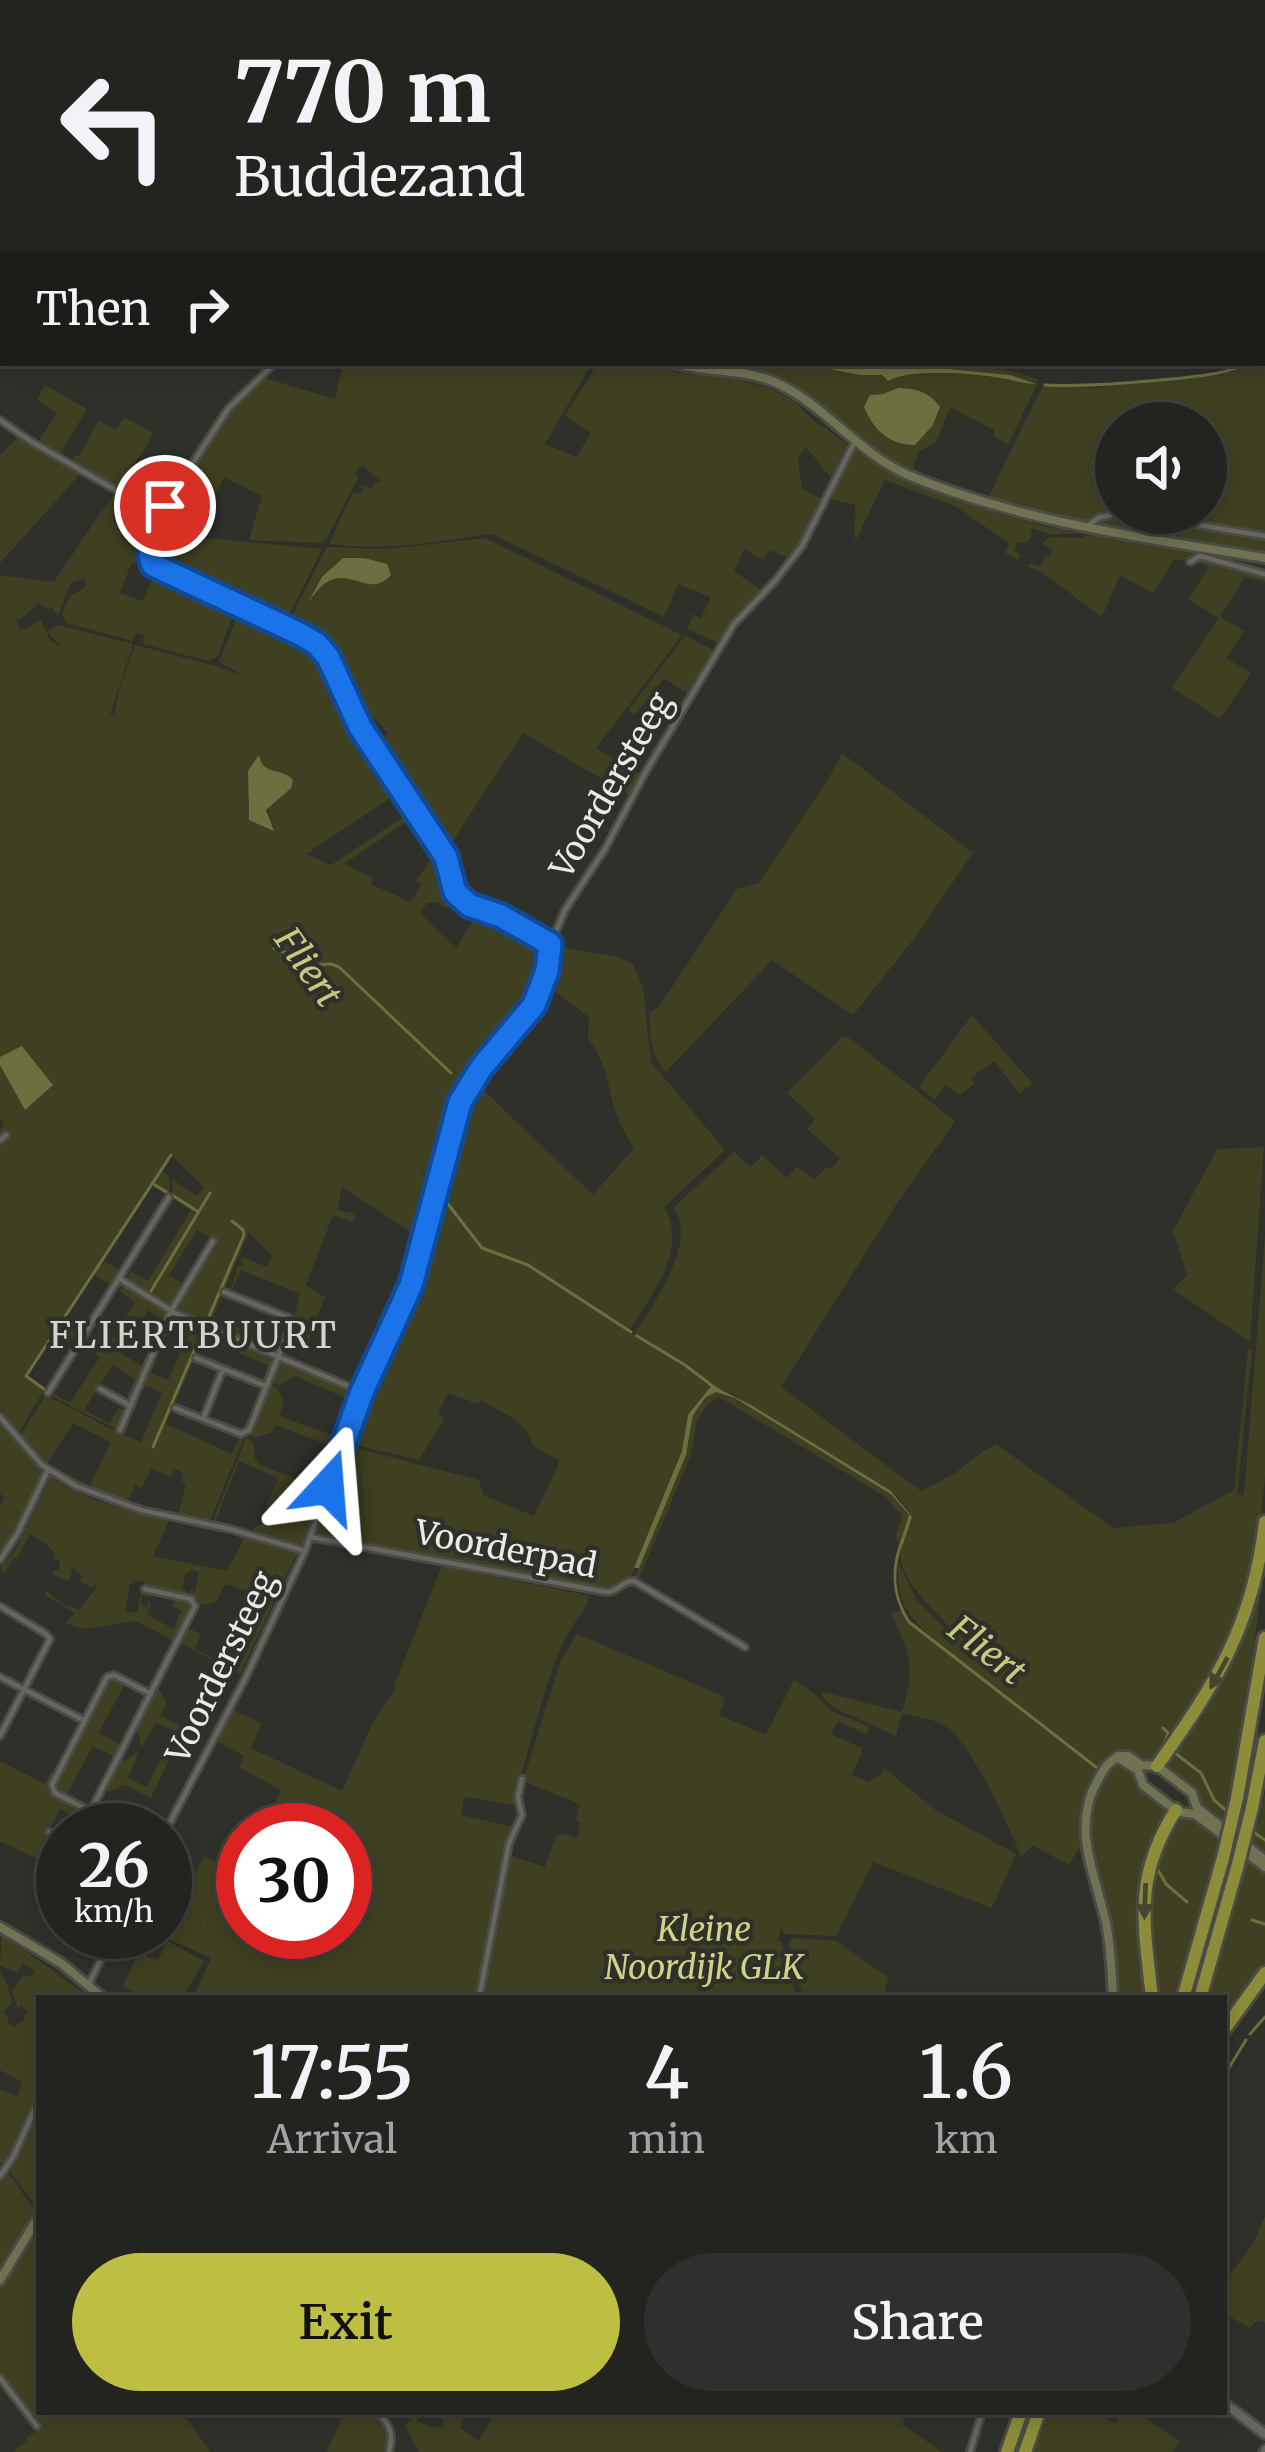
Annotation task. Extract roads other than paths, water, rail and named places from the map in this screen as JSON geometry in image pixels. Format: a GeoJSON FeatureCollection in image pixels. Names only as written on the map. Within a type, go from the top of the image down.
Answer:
{"type":"FeatureCollection","features":[{"type":"Feature","properties":{"kind":"highway"},"geometry":{"type":"LineString","coordinates":[[1147,1768],[1210,1690],[1235,1642],[1254,1588],[1265,1522]]}},
{"type":"Feature","properties":{"kind":"highway"},"geometry":{"type":"LineString","coordinates":[[1184,1995],[1238,1798],[1265,1638]]}},
{"type":"Feature","properties":{"kind":"highway"},"geometry":{"type":"LineString","coordinates":[[1201,1995],[1238,1868],[1265,1742]]}},
{"type":"Feature","properties":{"kind":"highway"},"geometry":{"type":"LineString","coordinates":[[1152,1995],[1145,1884],[1154,1848],[1176,1810]]}},
{"type":"Feature","properties":{"kind":"highway"},"geometry":{"type":"LineString","coordinates":[[1227,2026],[1265,1972]]}},
{"type":"Feature","properties":{"kind":"highway"},"geometry":{"type":"LineString","coordinates":[[1007,2452],[1020,2415]]}},
{"type":"Feature","properties":{"kind":"highway"},"geometry":{"type":"LineString","coordinates":[[1025,2452],[1038,2415]]}},
{"type":"Feature","properties":{"kind":"main road"},"geometry":{"type":"LineString","coordinates":[[686,366],[740,371],[777,383],[909,475],[1086,527],[1260,557]]}},
{"type":"Feature","properties":{"kind":"main road"},"geometry":{"type":"LineString","coordinates":[[1113,1995],[1107,1928],[1083,1826],[1093,1788],[1107,1764],[1128,1756],[1192,1793],[1199,1810],[1265,1863]]}},
{"type":"Feature","properties":{"kind":"main road"},"geometry":{"type":"LineString","coordinates":[[1147,1768],[1141,1784],[1176,1810],[1195,1814],[1265,1863]]}},
{"type":"Feature","properties":{"kind":"main road"},"geometry":{"type":"LineString","coordinates":[[0,1927],[53,1958],[90,1990]]}},
{"type":"Feature","properties":{"kind":"main road"},"geometry":{"type":"LineString","coordinates":[[0,2280],[36,2221]]}},
{"type":"Feature","properties":{"kind":"street"},"geometry":{"type":"LineString","coordinates":[[272,366],[228,409],[160,515],[149,551],[153,565],[320,647],[360,727],[446,857],[455,892],[469,905],[501,916],[550,944]]}},
{"type":"Feature","properties":{"kind":"street"},"geometry":{"type":"LineString","coordinates":[[0,420],[160,515]]}},
{"type":"Feature","properties":{"kind":"street","name":"Voordersteeg"},"geometry":{"type":"LineString","coordinates":[[180,1803],[305,1551],[362,1392],[411,1285],[460,1102],[481,1068],[534,1005],[547,971],[550,944],[566,910],[734,624],[776,581],[810,533],[856,439]]}},
{"type":"Feature","properties":{"kind":"street"},"geometry":{"type":"LineString","coordinates":[[1086,527],[1095,520]]}},
{"type":"Feature","properties":{"kind":"street"},"geometry":{"type":"LineString","coordinates":[[1227,530],[1265,536]]}},
{"type":"Feature","properties":{"kind":"street"},"geometry":{"type":"LineString","coordinates":[[1190,562],[1200,556],[1265,574]]}},
{"type":"Feature","properties":{"kind":"street"},"geometry":{"type":"LineString","coordinates":[[1251,570],[1260,557]]}},
{"type":"Feature","properties":{"kind":"street"},"geometry":{"type":"LineString","coordinates":[[48,1393],[169,1197]]}},
{"type":"Feature","properties":{"kind":"street"},"geometry":{"type":"LineString","coordinates":[[120,1430],[171,1311],[213,1241]]}},
{"type":"Feature","properties":{"kind":"street"},"geometry":{"type":"LineString","coordinates":[[120,1279],[171,1311],[362,1392]]}},
{"type":"Feature","properties":{"kind":"street"},"geometry":{"type":"LineString","coordinates":[[176,1408],[246,1433],[266,1387],[290,1319],[224,1292]]}},
{"type":"Feature","properties":{"kind":"street"},"geometry":{"type":"LineString","coordinates":[[196,1358],[266,1387]]}},
{"type":"Feature","properties":{"kind":"street"},"geometry":{"type":"LineString","coordinates":[[203,1419],[223,1369]]}},
{"type":"Feature","properties":{"kind":"street"},"geometry":{"type":"LineString","coordinates":[[100,1389],[131,1406]]}},
{"type":"Feature","properties":{"kind":"street"},"geometry":{"type":"LineString","coordinates":[[0,1417],[48,1470],[76,1486],[140,1510],[305,1551]]}},
{"type":"Feature","properties":{"kind":"street"},"geometry":{"type":"LineString","coordinates":[[0,1560],[48,1470]]}},
{"type":"Feature","properties":{"kind":"street","name":"Voorderpad"},"geometry":{"type":"LineString","coordinates":[[310,1537],[606,1592],[634,1581],[745,1647]]}},
{"type":"Feature","properties":{"kind":"street"},"geometry":{"type":"LineString","coordinates":[[95,1803],[195,1605],[191,1599],[145,1589]]}},
{"type":"Feature","properties":{"kind":"street"},"geometry":{"type":"LineString","coordinates":[[0,1606],[50,1638],[0,1736]]}},
{"type":"Feature","properties":{"kind":"street"},"geometry":{"type":"LineString","coordinates":[[75,1803],[52,1788],[110,1675],[151,1694]]}},
{"type":"Feature","properties":{"kind":"street"},"geometry":{"type":"LineString","coordinates":[[0,1677],[85,1721]]}},
{"type":"Feature","properties":{"kind":"street"},"geometry":{"type":"LineString","coordinates":[[480,1995],[508,1843],[522,1815],[518,1795],[522,1779]]}},
{"type":"Feature","properties":{"kind":"street"},"geometry":{"type":"LineString","coordinates":[[90,1990],[104,1959]]}},
{"type":"Feature","properties":{"kind":"street"},"geometry":{"type":"LineString","coordinates":[[1,2175],[36,2106]]}},
{"type":"Feature","properties":{"kind":"street"},"geometry":{"type":"LineString","coordinates":[[0,2378],[37,2426]]}},
{"type":"Feature","properties":{"kind":"street"},"geometry":{"type":"LineString","coordinates":[[1227,2405],[1265,2434]]}},
{"type":"Feature","properties":{"kind":"street"},"geometry":{"type":"LineString","coordinates":[[379,2415],[390,2426],[389,2452]]}},
{"type":"Feature","properties":{"kind":"street"},"geometry":{"type":"LineString","coordinates":[[970,2452],[981,2415]]}},
{"type":"Feature","properties":{"kind":"waterway"},"geometry":{"type":"LineString","coordinates":[[1045,385],[1191,377],[1240,366]]}},
{"type":"Feature","properties":{"kind":"waterway"},"geometry":{"type":"LineString","coordinates":[[158,575],[236,609]]}},
{"type":"Feature","properties":{"kind":"waterway"},"geometry":{"type":"LineString","coordinates":[[247,614],[309,644],[323,658]]}},
{"type":"Feature","properties":{"kind":"waterway"},"geometry":{"type":"LineString","coordinates":[[274,948],[314,965],[339,967],[451,1073]]}},
{"type":"Feature","properties":{"kind":"waterway"},"geometry":{"type":"LineString","coordinates":[[44,1389],[26,1376],[171,1155]]}},
{"type":"Feature","properties":{"kind":"waterway"},"geometry":{"type":"LineString","coordinates":[[155,1185],[168,1193]]}},
{"type":"Feature","properties":{"kind":"waterway","name":"Fliert"},"geometry":{"type":"LineString","coordinates":[[438,1191],[482,1248],[528,1265],[631,1332]]}},
{"type":"Feature","properties":{"kind":"waterway"},"geometry":{"type":"LineString","coordinates":[[151,1291],[210,1193]]}},
{"type":"Feature","properties":{"kind":"waterway"},"geometry":{"type":"LineString","coordinates":[[172,1195],[197,1211]]}},
{"type":"Feature","properties":{"kind":"waterway"},"geometry":{"type":"LineString","coordinates":[[207,1321],[244,1235],[232,1221]]}},
{"type":"Feature","properties":{"kind":"waterway"},"geometry":{"type":"LineString","coordinates":[[153,1447],[203,1330]]}},
{"type":"Feature","properties":{"kind":"waterway","name":"Fliert"},"geometry":{"type":"LineString","coordinates":[[637,1336],[715,1388]]}},
{"type":"Feature","properties":{"kind":"waterway"},"geometry":{"type":"LineString","coordinates":[[326,1482],[356,1397]]}},
{"type":"Feature","properties":{"kind":"waterway","name":"Fliert"},"geometry":{"type":"LineString","coordinates":[[902,1541],[895,1583],[909,1622],[1096,1767]]}},
{"type":"Feature","properties":{"kind":"waterway"},"geometry":{"type":"LineString","coordinates":[[1163,1728],[1168,1733],[1164,1744]]}},
{"type":"Feature","properties":{"kind":"waterway"},"geometry":{"type":"LineString","coordinates":[[1175,1753],[1201,1773],[1214,1800],[1230,1814]]}},
{"type":"Feature","properties":{"kind":"waterway"},"geometry":{"type":"LineString","coordinates":[[1252,1831],[1265,1840]]}},
{"type":"Feature","properties":{"kind":"waterway","name":"Fliert"},"geometry":{"type":"LineString","coordinates":[[1157,1868],[1166,1884],[1187,1902]]}},
{"type":"Feature","properties":{"kind":"waterway","name":"Fliert"},"geometry":{"type":"LineString","coordinates":[[1252,1920],[1265,1924]]}},
{"type":"Feature","properties":{"kind":"waterway"},"geometry":{"type":"LineString","coordinates":[[1250,2034],[1265,2017]]}},
{"type":"Feature","properties":{"kind":"waterway"},"geometry":{"type":"LineString","coordinates":[[1227,2071],[1246,2040]]}},
{"type":"Feature","properties":{"kind":"district","name":"FLIERTBUURT"},"geometry":{"type":"Point","coordinates":[194,1335]}},
{"type":"Feature","properties":{"kind":"park label","name":"Kleine Noordijk GLK"},"geometry":{"type":"Point","coordinates":[704,1948]}}]}
